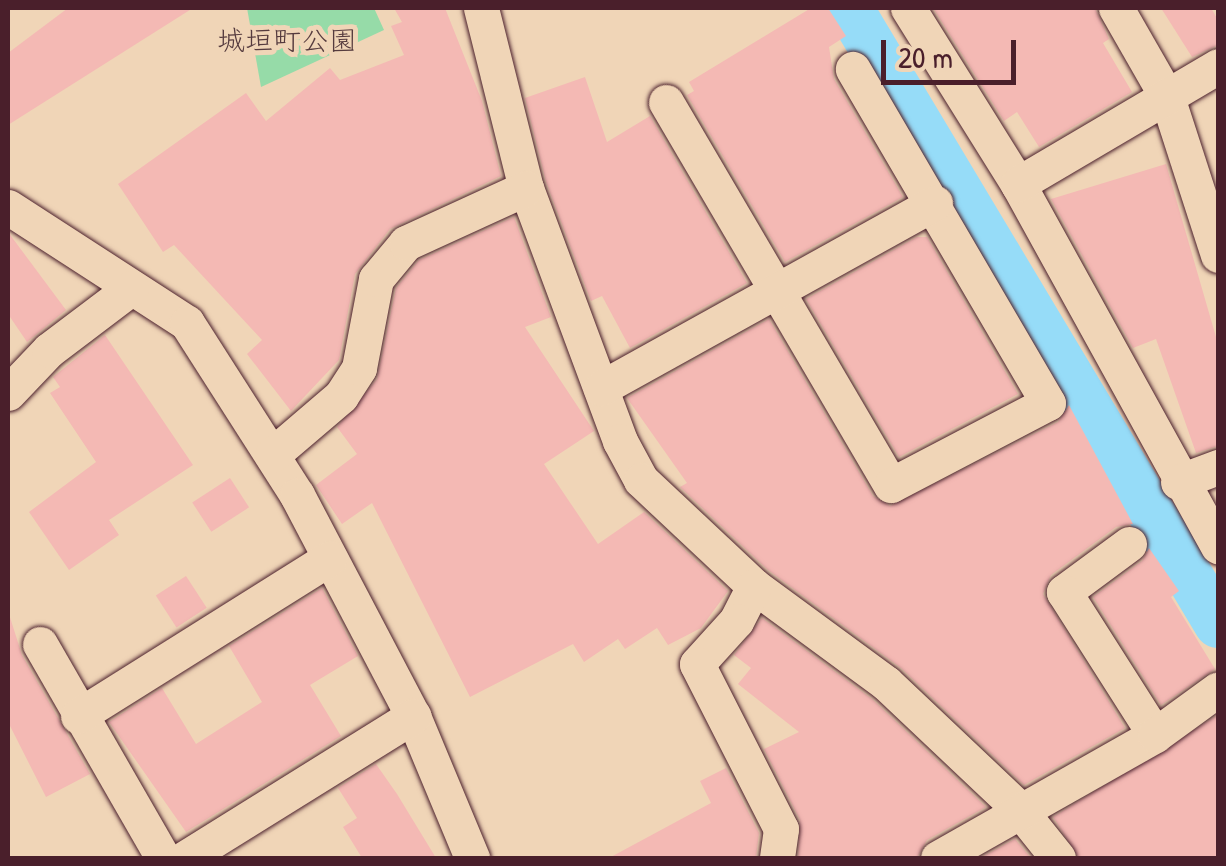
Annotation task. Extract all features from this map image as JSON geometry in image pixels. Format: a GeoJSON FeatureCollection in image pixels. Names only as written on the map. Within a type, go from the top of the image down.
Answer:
{"type":"FeatureCollection","features":[{"type":"Feature","properties":{"kind":"street"},"geometry":{"type":"LineString","coordinates":[[481,8],[526,188],[601,388],[641,480],[754,586],[886,683],[1018,808],[1058,858]]}},
{"type":"Feature","properties":{"kind":"street"},"geometry":{"type":"LineString","coordinates":[[908,8],[1018,184],[1178,482],[1218,546]]}},
{"type":"Feature","properties":{"kind":"street"},"geometry":{"type":"LineString","coordinates":[[1116,8],[1167,96],[1218,255]]}},
{"type":"Feature","properties":{"kind":"street"},"geometry":{"type":"LineString","coordinates":[[1018,184],[1218,66]]}},
{"type":"Feature","properties":{"kind":"street"},"geometry":{"type":"LineString","coordinates":[[666,102],[772,293],[891,485],[1048,403],[853,69]]}},
{"type":"Feature","properties":{"kind":"street"},"geometry":{"type":"LineString","coordinates":[[272,456],[350,382],[359,368],[376,278],[406,243],[526,188]]}},
{"type":"Feature","properties":{"kind":"street"},"geometry":{"type":"LineString","coordinates":[[601,388],[934,203]]}},
{"type":"Feature","properties":{"kind":"street"},"geometry":{"type":"LineString","coordinates":[[14,221],[187,323],[272,456],[330,558],[414,716],[472,858]]}},
{"type":"Feature","properties":{"kind":"street"},"geometry":{"type":"LineString","coordinates":[[8,393],[49,350],[131,288]]}},
{"type":"Feature","properties":{"kind":"street"},"geometry":{"type":"LineString","coordinates":[[1178,482],[1218,468]]}},
{"type":"Feature","properties":{"kind":"street"},"geometry":{"type":"LineString","coordinates":[[1129,544],[1064,592],[1155,735]]}},
{"type":"Feature","properties":{"kind":"street"},"geometry":{"type":"LineString","coordinates":[[78,716],[330,558]]}},
{"type":"Feature","properties":{"kind":"street"},"geometry":{"type":"LineString","coordinates":[[754,586],[736,620],[697,664],[781,830],[777,858]]}},
{"type":"Feature","properties":{"kind":"street"},"geometry":{"type":"LineString","coordinates":[[40,644],[163,858]]}},
{"type":"Feature","properties":{"kind":"street"},"geometry":{"type":"LineString","coordinates":[[938,858],[1018,808],[1155,735],[1217,690]]}},
{"type":"Feature","properties":{"kind":"street"},"geometry":{"type":"LineString","coordinates":[[185,858],[414,716]]}},
{"type":"Feature","properties":{"kind":"green space","name":"城垣町公園"},"geometry":{"type":"Polygon","coordinates":[[[247,8],[374,8],[384,30],[261,87],[247,8]]]}},
{"type":"Feature","properties":{"kind":"building"},"geometry":{"type":"Polygon","coordinates":[[[68,8],[193,8],[8,125],[8,53],[68,8]]]}},
{"type":"Feature","properties":{"kind":"building"},"geometry":{"type":"Polygon","coordinates":[[[394,8],[445,8],[482,101],[501,176],[390,229],[355,274],[339,360],[291,411],[247,354],[262,340],[174,245],[163,252],[118,184],[246,93],[266,121],[330,68],[340,80],[404,55],[391,26],[402,22],[394,8]]]}},
{"type":"Feature","properties":{"kind":"building"},"geometry":{"type":"Polygon","coordinates":[[[811,8],[828,8],[846,36],[829,47],[834,79],[903,197],[785,262],[687,95],[694,91],[689,82],[811,8]]]}},
{"type":"Feature","properties":{"kind":"building"},"geometry":{"type":"Polygon","coordinates":[[[933,8],[1095,8],[1109,39],[1103,43],[1132,92],[1039,147],[1017,112],[1004,121],[933,8]]]}},
{"type":"Feature","properties":{"kind":"building"},"geometry":{"type":"Polygon","coordinates":[[[1161,8],[1211,8],[1218,20],[1218,45],[1192,57],[1161,8]]]}},
{"type":"Feature","properties":{"kind":"building"},"geometry":{"type":"Polygon","coordinates":[[[585,77],[607,142],[650,116],[747,283],[630,348],[602,296],[591,301],[546,182],[525,98],[585,77]]]}},
{"type":"Feature","properties":{"kind":"building"},"geometry":{"type":"Polygon","coordinates":[[[1166,164],[1218,344],[1218,446],[1196,453],[1156,339],[1133,348],[1051,199],[1166,164]]]}},
{"type":"Feature","properties":{"kind":"building"},"geometry":{"type":"Polygon","coordinates":[[[514,217],[551,317],[525,327],[594,431],[544,464],[598,544],[644,512],[728,591],[701,628],[668,645],[657,628],[625,649],[618,639],[584,662],[573,644],[470,697],[372,503],[342,524],[316,485],[357,454],[337,427],[377,379],[396,288],[419,260],[514,217]]]}},
{"type":"Feature","properties":{"kind":"building"},"geometry":{"type":"Polygon","coordinates":[[[8,232],[66,310],[27,342],[8,314],[8,232]]]}},
{"type":"Feature","properties":{"kind":"building"},"geometry":{"type":"Polygon","coordinates":[[[917,237],[927,237],[1018,394],[899,457],[806,299],[917,237]]]}},
{"type":"Feature","properties":{"kind":"building"},"geometry":{"type":"Polygon","coordinates":[[[769,319],[873,496],[890,506],[1058,422],[1069,405],[1133,524],[1116,527],[1051,575],[1043,594],[1125,728],[1024,785],[901,668],[768,570],[680,487],[687,483],[627,398],[769,319]]]}},
{"type":"Feature","properties":{"kind":"building"},"geometry":{"type":"Polygon","coordinates":[[[105,335],[193,465],[109,520],[119,535],[69,570],[29,512],[96,462],[50,393],[60,387],[53,377],[105,335]]]}},
{"type":"Feature","properties":{"kind":"building"},"geometry":{"type":"Polygon","coordinates":[[[230,478],[249,507],[211,532],[192,503],[230,478]]]}},
{"type":"Feature","properties":{"kind":"building"},"geometry":{"type":"Polygon","coordinates":[[[1149,548],[1179,591],[1171,597],[1215,669],[1161,705],[1093,597],[1142,561],[1149,548]]]}},
{"type":"Feature","properties":{"kind":"building"},"geometry":{"type":"Polygon","coordinates":[[[186,576],[207,608],[177,627],[156,596],[186,576]]]}},
{"type":"Feature","properties":{"kind":"building"},"geometry":{"type":"Polygon","coordinates":[[[322,588],[358,656],[310,685],[341,736],[186,832],[109,722],[162,688],[196,744],[262,702],[229,646],[322,588]]]}},
{"type":"Feature","properties":{"kind":"building"},"geometry":{"type":"Polygon","coordinates":[[[8,611],[22,655],[90,774],[46,797],[8,722],[8,611]]]}},
{"type":"Feature","properties":{"kind":"building"},"geometry":{"type":"Polygon","coordinates":[[[762,618],[872,699],[986,807],[927,840],[917,858],[798,858],[800,820],[764,749],[799,732],[738,684],[751,668],[734,655],[762,618]]]}},
{"type":"Feature","properties":{"kind":"building"},"geometry":{"type":"Polygon","coordinates":[[[1218,715],[1218,858],[1079,858],[1053,817],[1218,715]]]}},
{"type":"Feature","properties":{"kind":"building"},"geometry":{"type":"Polygon","coordinates":[[[376,764],[436,858],[362,858],[343,827],[357,818],[338,788],[376,764]]]}},
{"type":"Feature","properties":{"kind":"building"},"geometry":{"type":"Polygon","coordinates":[[[726,768],[759,833],[756,858],[609,858],[711,803],[700,781],[726,768]]]}},
{"type":"Feature","properties":{"kind":"building"},"geometry":{"type":"Polygon","coordinates":[[[1015,839],[1031,858],[980,858],[1015,839]]]}},
{"type":"Feature","properties":{"kind":"waterway"},"geometry":{"type":"LineString","coordinates":[[849,8],[1218,624]]}}]}
